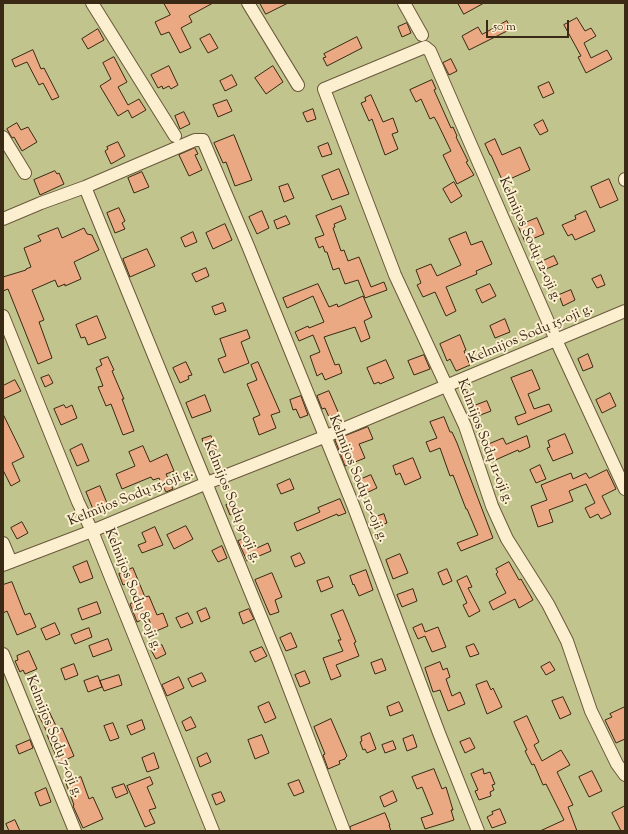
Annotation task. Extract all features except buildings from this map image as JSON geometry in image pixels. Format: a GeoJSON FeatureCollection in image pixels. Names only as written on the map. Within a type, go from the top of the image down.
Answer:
{"type":"FeatureCollection","features":[{"type":"Feature","properties":{"kind":"street"},"geometry":{"type":"LineString","coordinates":[[92,3],[174,136]]}},
{"type":"Feature","properties":{"kind":"street"},"geometry":{"type":"LineString","coordinates":[[248,3],[298,85]]}},
{"type":"Feature","properties":{"kind":"street"},"geometry":{"type":"LineString","coordinates":[[404,3],[422,35]]}},
{"type":"Feature","properties":{"kind":"street","name":"Kelmijos Sodų 12-oji g."},"geometry":{"type":"LineString","coordinates":[[324,89],[425,47],[430,51],[556,340],[625,489]]}},
{"type":"Feature","properties":{"kind":"street","name":"Kelmijos Sodų 11-oji g."},"geometry":{"type":"LineString","coordinates":[[324,89],[395,275],[465,426],[492,506],[507,539],[548,604],[567,641],[591,711],[617,764],[625,775]]}},
{"type":"Feature","properties":{"kind":"street"},"geometry":{"type":"LineString","coordinates":[[3,137],[25,173]]}},
{"type":"Feature","properties":{"kind":"street","name":"Kelmijos Sodų 10-oji g."},"geometry":{"type":"LineString","coordinates":[[85,187],[194,140],[203,140],[248,246],[353,506],[439,733],[478,831]]}},
{"type":"Feature","properties":{"kind":"street"},"geometry":{"type":"LineString","coordinates":[[3,219],[85,187]]}},
{"type":"Feature","properties":{"kind":"street","name":"Kelmijos Sodų 9-oji g."},"geometry":{"type":"LineString","coordinates":[[85,187],[278,659],[344,831]]}},
{"type":"Feature","properties":{"kind":"street","name":"Kelmijos Sodų 15-oji g."},"geometry":{"type":"LineString","coordinates":[[7,563],[92,531],[207,483],[324,437],[625,312]]}},
{"type":"Feature","properties":{"kind":"street","name":"Kelmijos Sodų 8-oji g."},"geometry":{"type":"LineString","coordinates":[[3,316],[78,502],[92,531],[213,831]]}},
{"type":"Feature","properties":{"kind":"street"},"geometry":{"type":"LineString","coordinates":[[3,543],[7,563]]}},
{"type":"Feature","properties":{"kind":"street","name":"Kelmijos Sodų 7-oji g."},"geometry":{"type":"LineString","coordinates":[[3,654],[75,831]]}},
{"type":"Feature","properties":{"kind":"green space"},"geometry":{"type":"Polygon","coordinates":[[[3,3],[625,3],[625,831],[3,831],[3,3]]]}}]}
